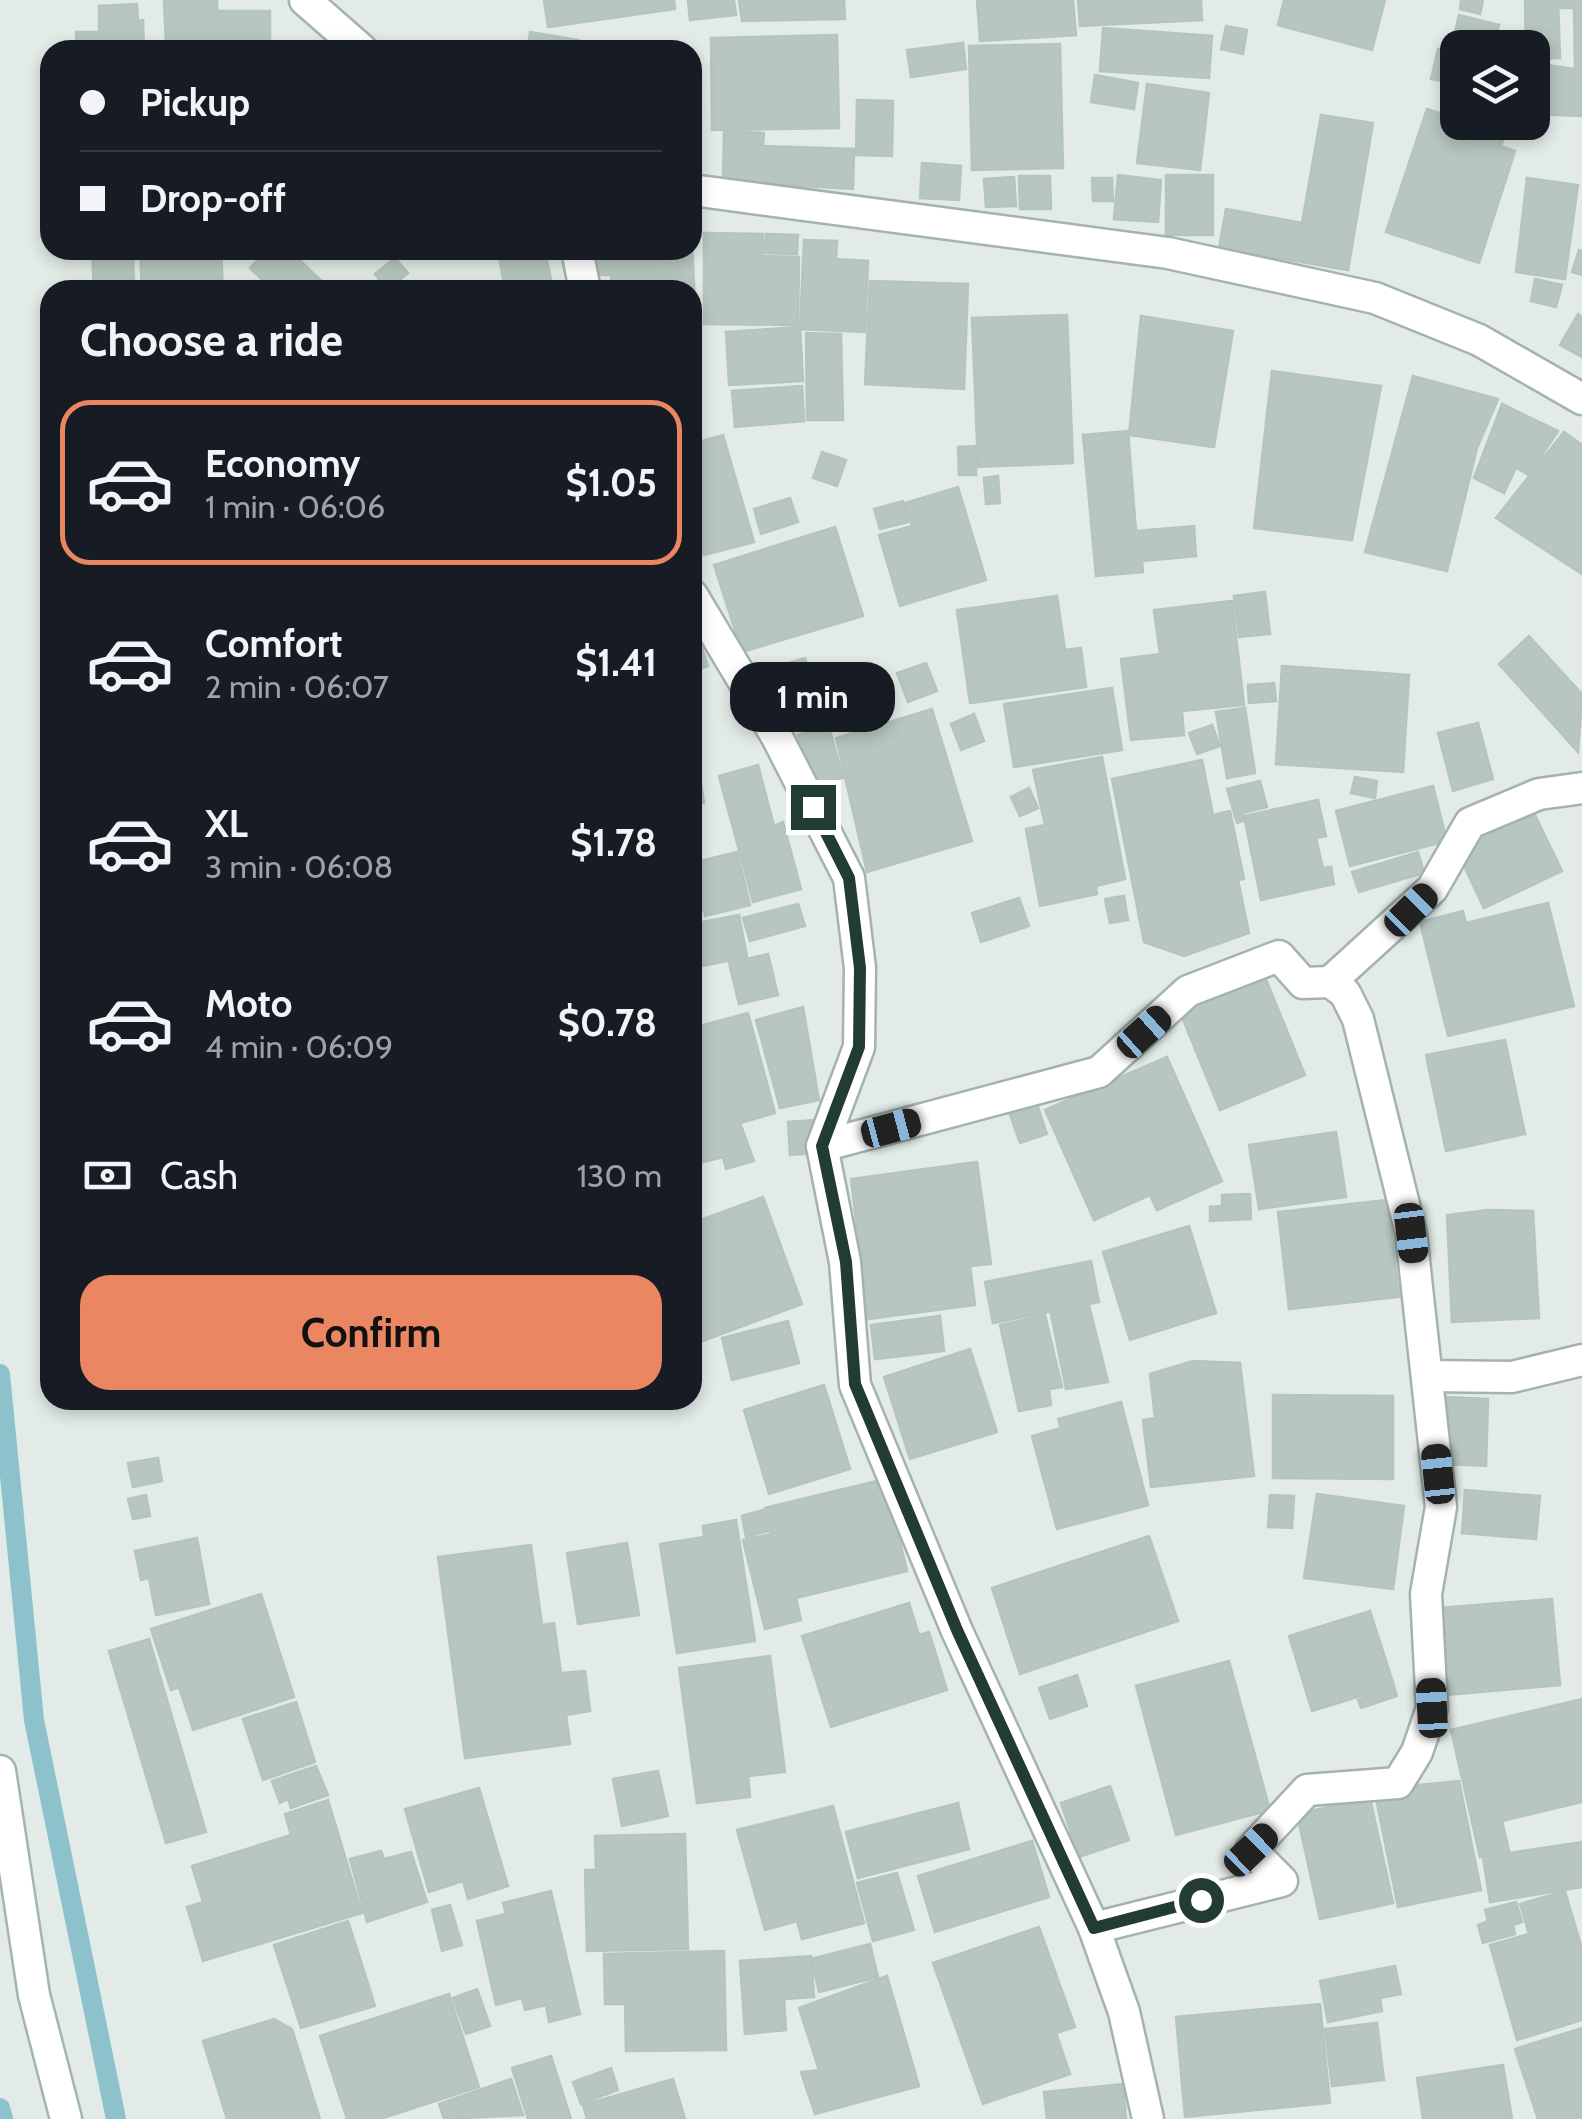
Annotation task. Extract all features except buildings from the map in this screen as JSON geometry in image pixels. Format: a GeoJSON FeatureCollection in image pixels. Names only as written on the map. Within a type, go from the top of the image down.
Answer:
{"type":"FeatureCollection","features":[{"type":"Feature","properties":{"kind":"street"},"geometry":{"type":"LineString","coordinates":[[305,0],[351,40]]}},
{"type":"Feature","properties":{"kind":"street"},"geometry":{"type":"LineString","coordinates":[[702,191],[1168,253],[1375,298],[1479,340],[1582,399]]}},
{"type":"Feature","properties":{"kind":"street"},"geometry":{"type":"LineString","coordinates":[[702,612],[777,736],[849,878],[860,968],[859,1047],[822,1146],[846,1262],[855,1384],[957,1630],[1094,1928],[1124,2012],[1148,2119]]}},
{"type":"Feature","properties":{"kind":"street"},"geometry":{"type":"LineString","coordinates":[[1330,982],[1432,890],[1470,824],[1539,794],[1582,788]]}},
{"type":"Feature","properties":{"kind":"street"},"geometry":{"type":"LineString","coordinates":[[822,1146],[1099,1072],[1188,991],[1279,956],[1302,983],[1330,982],[1345,993],[1358,1019],[1411,1233],[1428,1376],[1441,1507],[1426,1594],[1432,1708],[1417,1752],[1398,1784],[1307,1790],[1251,1850],[1282,1880],[1094,1928]]}},
{"type":"Feature","properties":{"kind":"street"},"geometry":{"type":"LineString","coordinates":[[1428,1376],[1512,1377],[1582,1360]]}},
{"type":"Feature","properties":{"kind":"street"},"geometry":{"type":"LineString","coordinates":[[0,1771],[34,1995],[66,2119]]}},
{"type":"Feature","properties":{"kind":"waterway"},"geometry":{"type":"LineString","coordinates":[[0,1374],[34,1720],[116,2119]]}},
{"type":"Feature","properties":{"kind":"waterway"},"geometry":{"type":"LineString","coordinates":[[0,2108],[3,2119]]}},
{"type":"Feature","properties":{"kind":"route"},"geometry":{"type":"LineString","coordinates":[[813,807],[849,878],[860,968],[859,1047],[822,1146],[846,1262],[847,1328],[855,1384],[957,1630],[1094,1928],[1201,1900]]}}]}
